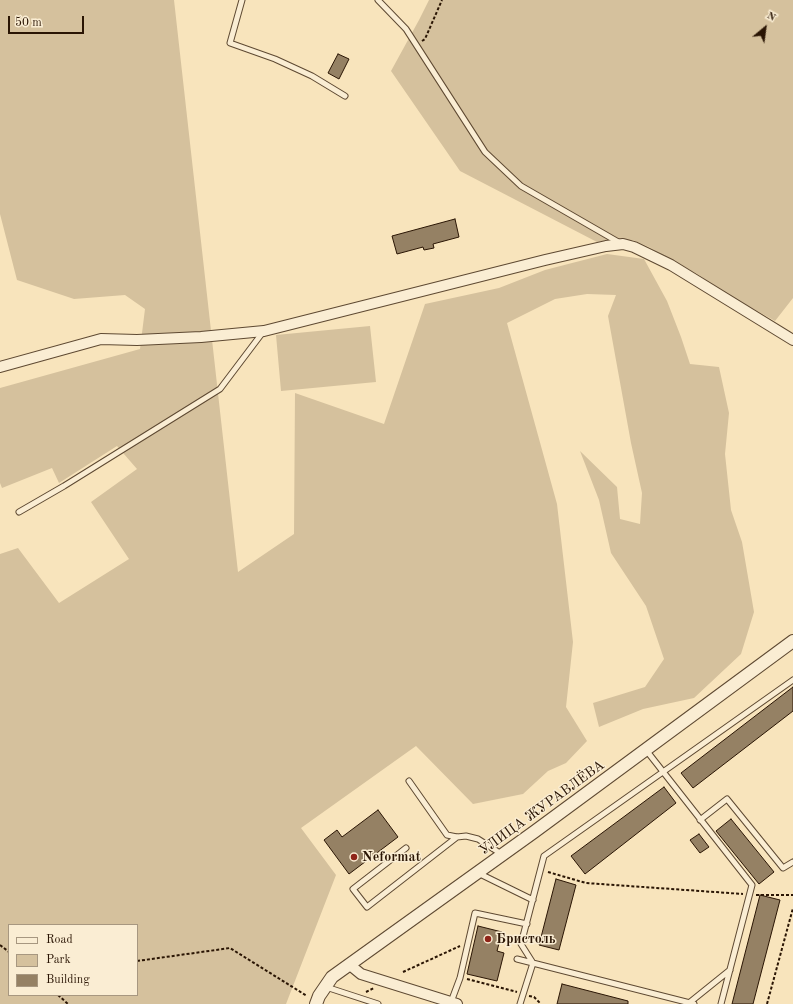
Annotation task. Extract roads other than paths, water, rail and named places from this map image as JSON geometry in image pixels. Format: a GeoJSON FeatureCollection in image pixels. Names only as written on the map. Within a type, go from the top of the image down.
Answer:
{"type":"FeatureCollection","features":[{"type":"Feature","properties":{"kind":"street"},"geometry":{"type":"LineString","coordinates":[[0,367],[101,339],[137,340],[201,337],[264,331],[545,260],[606,246],[623,244],[634,247],[671,265],[793,340]]}},
{"type":"Feature","properties":{"kind":"street","name":"УЛИЦА ЖУРАВЛЁВА"},"geometry":{"type":"LineString","coordinates":[[316,1003],[332,977],[503,855],[793,641]]}},
{"type":"Feature","properties":{"kind":"street"},"geometry":{"type":"LineString","coordinates":[[350,964],[361,974],[454,1003]]}},
{"type":"Feature","properties":{"kind":"lane"},"geometry":{"type":"LineString","coordinates":[[242,0],[230,43],[312,76],[345,96]]}},
{"type":"Feature","properties":{"kind":"lane"},"geometry":{"type":"LineString","coordinates":[[378,0],[401,23],[485,152],[521,186],[623,244]]}},
{"type":"Feature","properties":{"kind":"lane"},"geometry":{"type":"LineString","coordinates":[[19,512],[64,486],[220,389],[264,331]]}},
{"type":"Feature","properties":{"kind":"lane"},"geometry":{"type":"LineString","coordinates":[[520,1004],[532,963],[522,944],[544,856],[793,680]]}},
{"type":"Feature","properties":{"kind":"lane"},"geometry":{"type":"LineString","coordinates":[[646,750],[752,885],[720,1004]]}},
{"type":"Feature","properties":{"kind":"lane"},"geometry":{"type":"LineString","coordinates":[[409,781],[447,834],[457,838]]}},
{"type":"Feature","properties":{"kind":"lane"},"geometry":{"type":"LineString","coordinates":[[700,820],[727,799],[783,868],[793,862]]}},
{"type":"Feature","properties":{"kind":"lane"},"geometry":{"type":"LineString","coordinates":[[406,848],[353,889],[366,907],[457,838],[466,836],[478,840],[503,855]]}},
{"type":"Feature","properties":{"kind":"lane"},"geometry":{"type":"LineString","coordinates":[[478,873],[533,900]]}},
{"type":"Feature","properties":{"kind":"lane"},"geometry":{"type":"LineString","coordinates":[[454,1003],[475,913],[526,924]]}},
{"type":"Feature","properties":{"kind":"lane"},"geometry":{"type":"LineString","coordinates":[[517,959],[692,1003],[730,970]]}},
{"type":"Feature","properties":{"kind":"lane"},"geometry":{"type":"LineString","coordinates":[[325,987],[378,1004]]}},
{"type":"Feature","properties":{"kind":"place","name":"Neformat"},"geometry":{"type":"Point","coordinates":[354,857]}},
{"type":"Feature","properties":{"kind":"place","name":"Бристоль"},"geometry":{"type":"Point","coordinates":[488,939]}}]}
